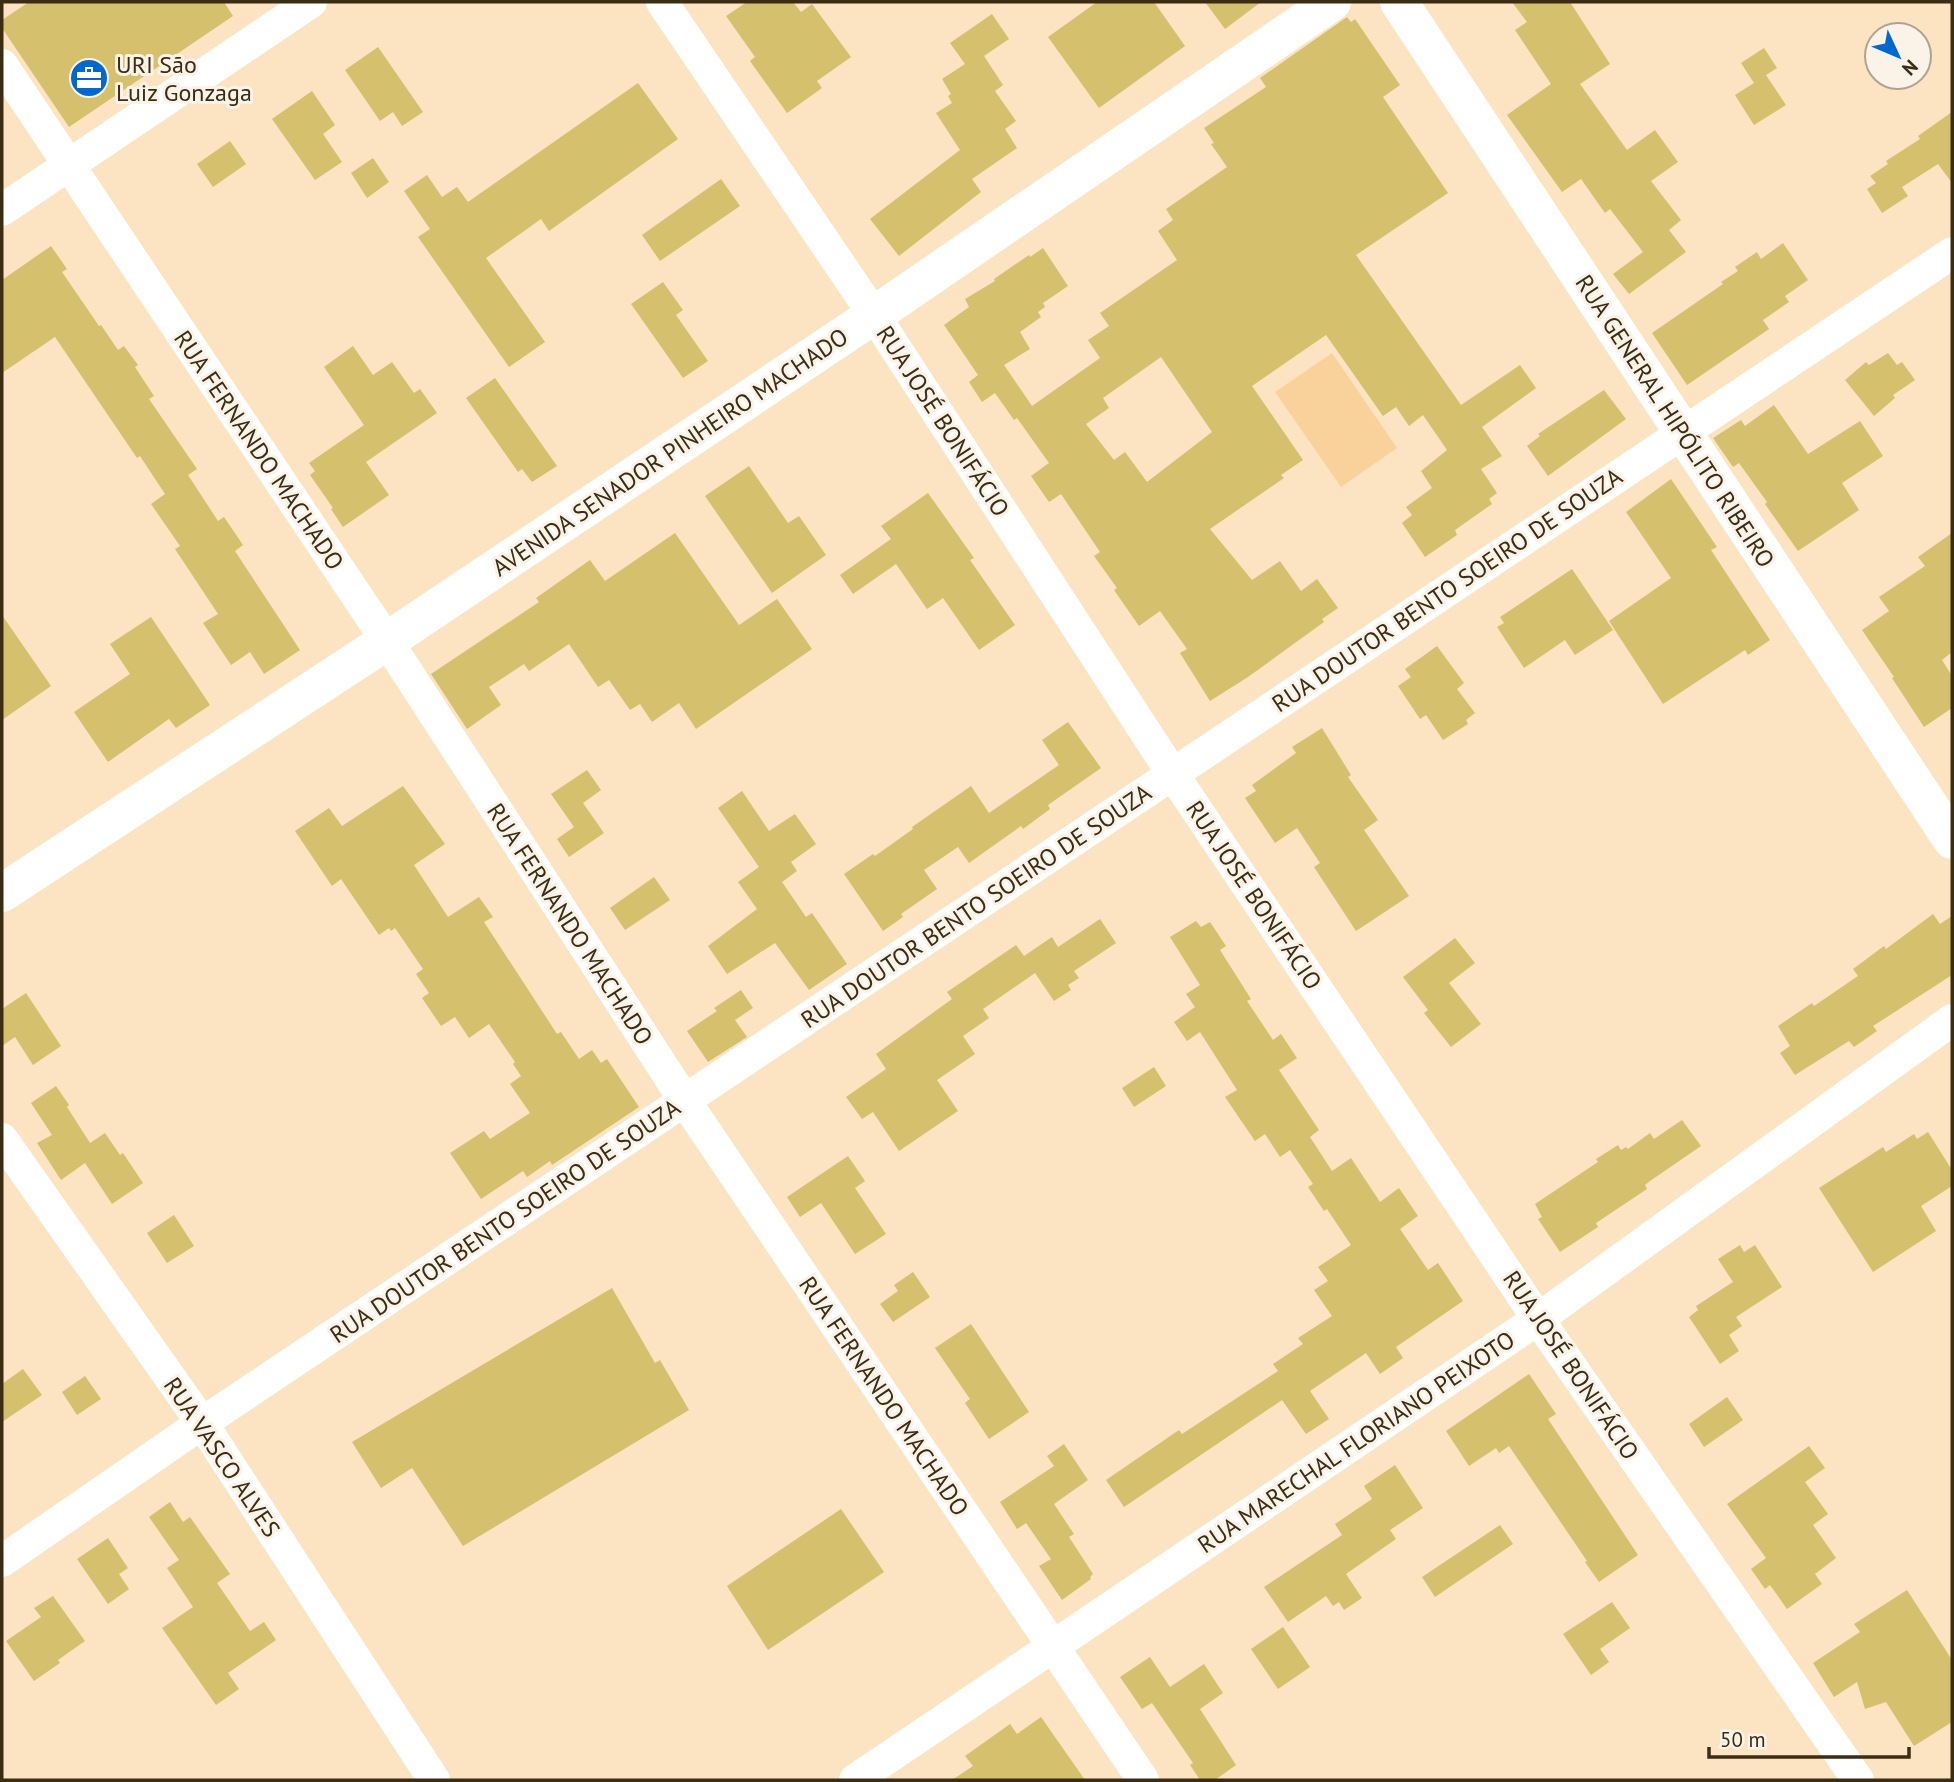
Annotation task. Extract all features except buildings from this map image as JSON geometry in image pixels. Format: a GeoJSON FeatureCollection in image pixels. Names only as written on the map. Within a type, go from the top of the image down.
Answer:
{"type":"FeatureCollection","features":[{"type":"Feature","properties":{"kind":"main road","name":"AVENIDA SENADOR PINHEIRO MACHADO"},"geometry":{"type":"LineString","coordinates":[[2,893],[387,641],[874,315],[1332,2]]}},
{"type":"Feature","properties":{"kind":"main road","name":"RUA GENERAL HIPÓLITO RIBEIRO"},"geometry":{"type":"LineString","coordinates":[[1399,2],[1952,840]]}},
{"type":"Feature","properties":{"kind":"street"},"geometry":{"type":"LineString","coordinates":[[2,210],[311,2]]}},
{"type":"Feature","properties":{"kind":"street","name":"RUA JOSÉ BONIFÁCIO"},"geometry":{"type":"LineString","coordinates":[[662,2],[874,315],[1172,773],[1538,1319],[1858,1780]]}},
{"type":"Feature","properties":{"kind":"street","name":"RUA FERNANDO MACHADO"},"geometry":{"type":"LineString","coordinates":[[2,65],[387,641],[685,1101],[1143,1780]]}},
{"type":"Feature","properties":{"kind":"street","name":"RUA DOUTOR BENTO SOEIRO DE SOUZA"},"geometry":{"type":"LineString","coordinates":[[2,1562],[202,1423],[1952,253]]}},
{"type":"Feature","properties":{"kind":"street","name":"RUA MARECHAL FLORIANO PEIXOTO"},"geometry":{"type":"LineString","coordinates":[[855,1780],[1538,1319],[1952,1020]]}},
{"type":"Feature","properties":{"kind":"street","name":"RUA VASCO ALVES"},"geometry":{"type":"LineString","coordinates":[[2,1139],[202,1423],[433,1780]]}},
{"type":"Feature","properties":{"kind":"shaded area"},"geometry":{"type":"Polygon","coordinates":[[[1332,353],[1397,448],[1341,487],[1275,392],[1332,353]]]}},
{"type":"Feature","properties":{"kind":"place","name":"URI São Luiz Gonzaga"},"geometry":{"type":"Point","coordinates":[89,78]}}]}
